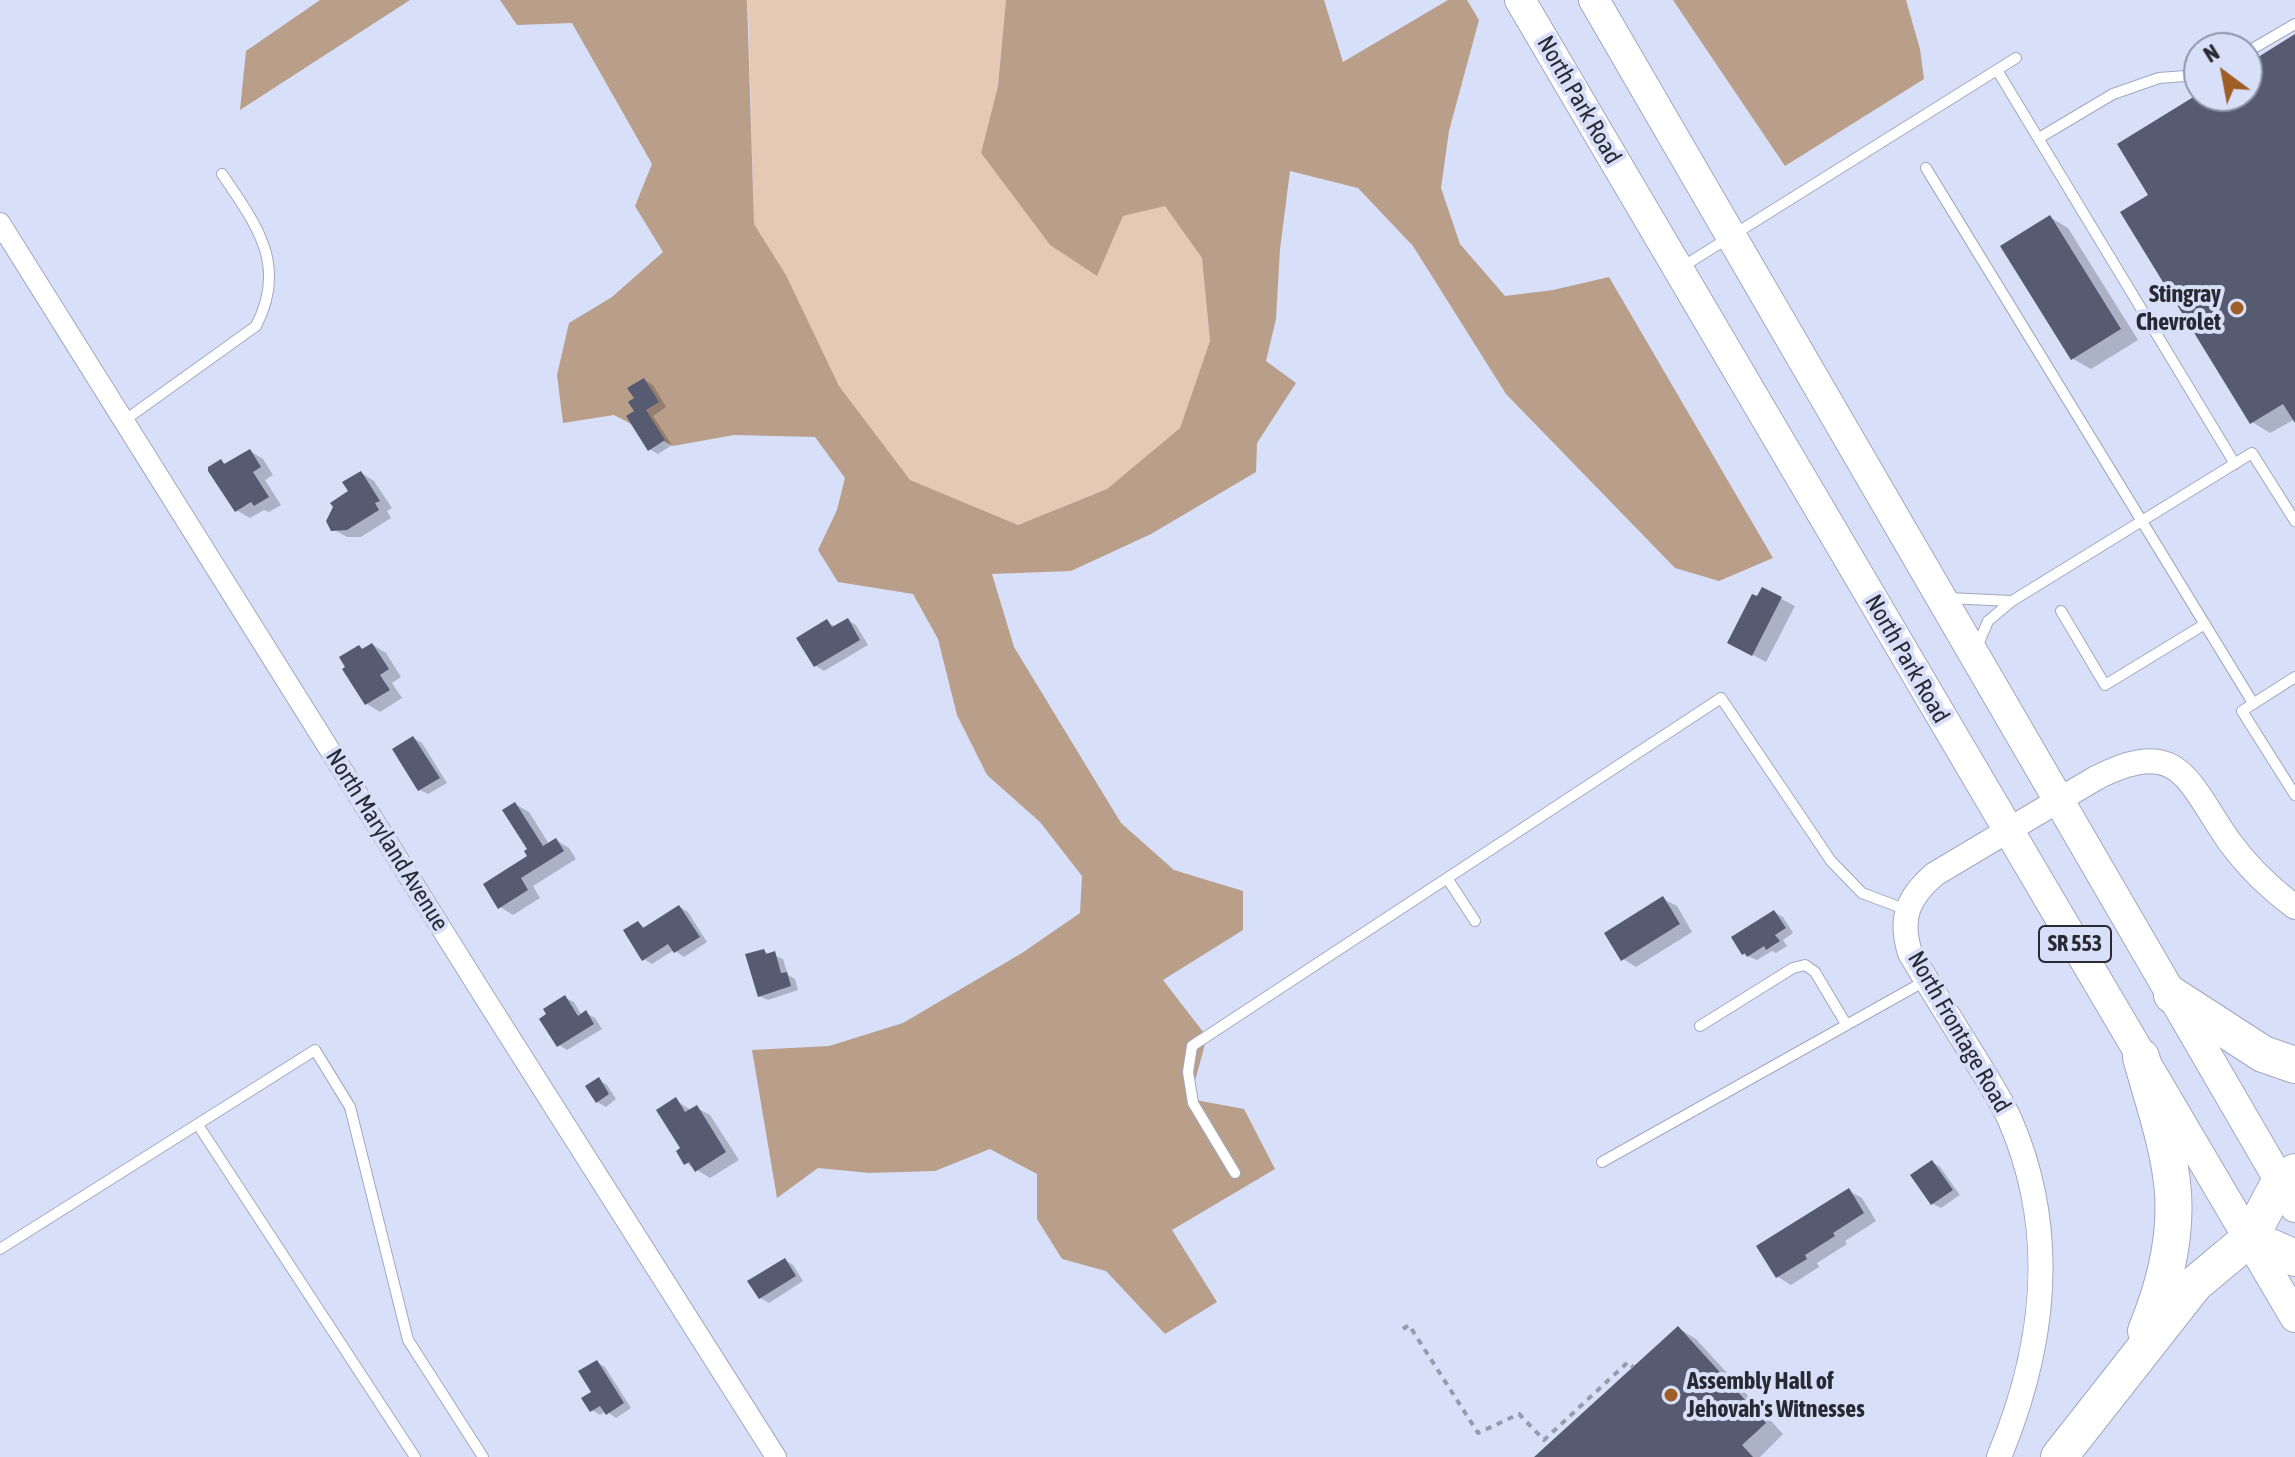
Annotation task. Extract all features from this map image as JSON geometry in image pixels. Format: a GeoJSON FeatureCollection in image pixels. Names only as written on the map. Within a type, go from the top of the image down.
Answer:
{"type":"FeatureCollection","features":[{"type":"Feature","properties":{"kind":"highway"},"geometry":{"type":"LineString","coordinates":[[2172,995],[2263,1054],[2295,1065]]}},
{"type":"Feature","properties":{"kind":"highway"},"geometry":{"type":"LineString","coordinates":[[2135,1358],[2157,1306],[2173,1224],[2170,1172],[2141,1057]]}},
{"type":"Feature","properties":{"kind":"highway"},"geometry":{"type":"LineString","coordinates":[[2059,1457],[2195,1284],[2250,1238],[2290,1187]]}},
{"type":"Feature","properties":{"kind":"highway"},"geometry":{"type":"LineString","coordinates":[[2250,1238],[2295,1258]]}},
{"type":"Feature","properties":{"kind":"main road","name":"North Park Road"},"geometry":{"type":"LineString","coordinates":[[1520,0],[2295,1317]]}},
{"type":"Feature","properties":{"kind":"main road"},"geometry":{"type":"LineString","coordinates":[[1594,0],[2058,801]]}},
{"type":"Feature","properties":{"kind":"main road","name":"SR 553"},"geometry":{"type":"LineString","coordinates":[[2058,801],[2290,1187]]}},
{"type":"Feature","properties":{"kind":"street","name":"North Maryland Avenue"},"geometry":{"type":"LineString","coordinates":[[0,223],[776,1457]]}},
{"type":"Feature","properties":{"kind":"street"},"geometry":{"type":"LineString","coordinates":[[1907,910],[1917,889],[1935,874],[2122,765],[2141,760],[2159,761],[2177,769],[2192,783],[2248,863],[2295,907]]}},
{"type":"Feature","properties":{"kind":"street","name":"North Frontage Road"},"geometry":{"type":"LineString","coordinates":[[1907,910],[1904,934],[1910,953],[2011,1121],[2036,1210],[2041,1264],[2037,1338],[2025,1387],[1999,1457]]}},
{"type":"Feature","properties":{"kind":"lane"},"geometry":{"type":"LineString","coordinates":[[2263,43],[2295,24]]}},
{"type":"Feature","properties":{"kind":"lane"},"geometry":{"type":"LineString","coordinates":[[1678,269],[2016,58]]}},
{"type":"Feature","properties":{"kind":"lane"},"geometry":{"type":"LineString","coordinates":[[1997,70],[2235,464]]}},
{"type":"Feature","properties":{"kind":"lane"},"geometry":{"type":"LineString","coordinates":[[2039,138],[2113,94],[2159,78],[2183,76]]}},
{"type":"Feature","properties":{"kind":"lane"},"geometry":{"type":"LineString","coordinates":[[1926,168],[2253,703]]}},
{"type":"Feature","properties":{"kind":"lane"},"geometry":{"type":"LineString","coordinates":[[125,420],[256,326],[267,306],[271,287],[269,262],[254,222],[222,174]]}},
{"type":"Feature","properties":{"kind":"lane"},"geometry":{"type":"LineString","coordinates":[[1974,655],[1988,621],[2012,601],[2252,453],[2295,521]]}},
{"type":"Feature","properties":{"kind":"lane"},"geometry":{"type":"LineString","coordinates":[[1941,598],[2012,601]]}},
{"type":"Feature","properties":{"kind":"lane"},"geometry":{"type":"LineString","coordinates":[[2061,611],[2105,685],[2205,624]]}},
{"type":"Feature","properties":{"kind":"lane"},"geometry":{"type":"LineString","coordinates":[[2295,677],[2242,711],[2295,795]]}},
{"type":"Feature","properties":{"kind":"lane"},"geometry":{"type":"LineString","coordinates":[[1235,1173],[1193,1103],[1188,1072],[1192,1046],[1721,698],[1831,861],[1862,893],[1907,910]]}},
{"type":"Feature","properties":{"kind":"lane"},"geometry":{"type":"LineString","coordinates":[[1447,878],[1475,921]]}},
{"type":"Feature","properties":{"kind":"lane"},"geometry":{"type":"LineString","coordinates":[[1700,1026],[1793,968],[1805,965],[1815,972],[1846,1024]]}},
{"type":"Feature","properties":{"kind":"lane"},"geometry":{"type":"LineString","coordinates":[[1602,1162],[1927,980]]}},
{"type":"Feature","properties":{"kind":"lane"},"geometry":{"type":"LineString","coordinates":[[0,1249],[315,1050],[350,1107],[408,1340],[483,1457]]}},
{"type":"Feature","properties":{"kind":"lane"},"geometry":{"type":"LineString","coordinates":[[198,1125],[415,1457]]}},
{"type":"Feature","properties":{"kind":"path"},"geometry":{"type":"LineString","coordinates":[[1403,1329],[1409,1325],[1478,1433],[1519,1414],[1544,1440],[1628,1362],[1633,1367]]}},
{"type":"Feature","properties":{"kind":"shaded area"},"geometry":{"type":"Polygon","coordinates":[[[320,0],[410,0],[240,110],[246,51],[320,0]]]}},
{"type":"Feature","properties":{"kind":"shaded area"},"geometry":{"type":"Polygon","coordinates":[[[500,0],[747,0],[754,224],[786,275],[839,386],[910,480],[1018,525],[1107,489],[1180,428],[1210,341],[1202,258],[1165,206],[1123,216],[1097,276],[1050,245],[981,153],[998,86],[1006,0],[1324,0],[1343,62],[1448,0],[1467,0],[1479,20],[1449,131],[1441,188],[1460,244],[1505,296],[1553,290],[1609,277],[1773,558],[1719,581],[1675,568],[1506,394],[1413,246],[1358,188],[1290,171],[1280,249],[1276,319],[1266,361],[1296,383],[1257,443],[1256,472],[1151,534],[1071,571],[992,574],[1014,647],[1121,823],[1174,870],[1243,891],[1243,930],[1163,980],[1207,1037],[1190,1099],[1244,1109],[1275,1169],[1172,1230],[1217,1302],[1165,1334],[1106,1271],[1062,1259],[1037,1219],[1037,1174],[990,1149],[935,1171],[869,1173],[818,1168],[777,1198],[752,1050],[829,1046],[903,1023],[1022,953],[1080,913],[1082,876],[1040,822],[987,775],[957,715],[938,639],[913,594],[838,582],[818,550],[837,510],[845,478],[815,437],[734,435],[673,446],[614,415],[563,423],[557,375],[569,323],[612,297],[663,252],[635,206],[652,164],[572,23],[517,25],[500,0]]]}},
{"type":"Feature","properties":{"kind":"shaded area"},"geometry":{"type":"Polygon","coordinates":[[[748,0],[1006,0],[998,86],[981,153],[1050,245],[1097,275],[1123,216],[1165,205],[1202,258],[1210,341],[1180,428],[1107,489],[1018,525],[910,481],[839,386],[786,275],[754,224],[748,0]]]}},
{"type":"Feature","properties":{"kind":"shaded area"},"geometry":{"type":"Polygon","coordinates":[[[1673,0],[1906,0],[1920,49],[1924,79],[1785,166],[1673,0]]]}},
{"type":"Feature","properties":{"kind":"building","name":"Stingray Chevrolet"},"geometry":{"type":"Polygon","coordinates":[[[2295,34],[2295,423],[2283,404],[2250,424],[2120,212],[2148,195],[2117,144],[2183,103],[2183,112],[2263,112],[2263,54],[2295,34]]]}},
{"type":"Feature","properties":{"kind":"building"},"geometry":{"type":"Polygon","coordinates":[[[2050,215],[2121,329],[2071,360],[2000,246],[2050,215]]]}},
{"type":"Feature","properties":{"kind":"building"},"geometry":{"type":"Polygon","coordinates":[[[644,378],[659,402],[646,410],[665,440],[648,451],[626,416],[634,411],[628,402],[634,398],[627,388],[644,378]]]}},
{"type":"Feature","properties":{"kind":"building"},"geometry":{"type":"Polygon","coordinates":[[[250,449],[261,467],[253,472],[269,497],[254,506],[251,502],[235,512],[208,467],[221,459],[224,464],[250,449]]]}},
{"type":"Feature","properties":{"kind":"building"},"geometry":{"type":"Polygon","coordinates":[[[361,471],[380,501],[375,503],[379,510],[347,530],[331,531],[326,521],[333,507],[330,503],[348,491],[342,482],[361,471]]]}},
{"type":"Feature","properties":{"kind":"building"},"geometry":{"type":"Polygon","coordinates":[[[1762,587],[1782,597],[1752,656],[1727,643],[1752,594],[1757,596],[1762,587]]]}},
{"type":"Feature","properties":{"kind":"building"},"geometry":{"type":"Polygon","coordinates":[[[848,618],[860,640],[814,667],[796,638],[827,619],[832,627],[848,618]]]}},
{"type":"Feature","properties":{"kind":"building"},"geometry":{"type":"Polygon","coordinates":[[[372,643],[389,669],[380,675],[390,690],[365,705],[342,669],[345,667],[339,657],[359,645],[362,649],[372,643]]]}},
{"type":"Feature","properties":{"kind":"building"},"geometry":{"type":"Polygon","coordinates":[[[413,736],[440,778],[418,791],[392,749],[413,736]]]}},
{"type":"Feature","properties":{"kind":"building"},"geometry":{"type":"Polygon","coordinates":[[[515,802],[543,846],[556,838],[564,851],[521,878],[528,890],[498,909],[483,884],[527,856],[524,851],[527,849],[502,810],[515,802]]]}},
{"type":"Feature","properties":{"kind":"building"},"geometry":{"type":"Polygon","coordinates":[[[1663,896],[1680,924],[1621,961],[1604,933],[1663,896]]]}},
{"type":"Feature","properties":{"kind":"building"},"geometry":{"type":"Polygon","coordinates":[[[679,905],[700,937],[674,953],[668,944],[642,961],[623,930],[638,921],[643,928],[679,905]]]}},
{"type":"Feature","properties":{"kind":"building"},"geometry":{"type":"Polygon","coordinates":[[[1774,910],[1786,928],[1775,935],[1780,941],[1766,950],[1764,946],[1747,957],[1745,953],[1742,955],[1731,937],[1774,910]]]}},
{"type":"Feature","properties":{"kind":"building"},"geometry":{"type":"Polygon","coordinates":[[[764,949],[766,954],[775,951],[781,973],[787,972],[791,986],[758,997],[745,954],[764,949]]]}},
{"type":"Feature","properties":{"kind":"building"},"geometry":{"type":"Polygon","coordinates":[[[565,995],[578,1016],[586,1010],[594,1024],[557,1047],[539,1019],[546,1014],[543,1009],[565,995]]]}},
{"type":"Feature","properties":{"kind":"building"},"geometry":{"type":"Polygon","coordinates":[[[599,1077],[609,1094],[596,1103],[585,1086],[599,1077]]]}},
{"type":"Feature","properties":{"kind":"building"},"geometry":{"type":"Polygon","coordinates":[[[676,1097],[685,1112],[697,1105],[726,1152],[695,1172],[689,1162],[684,1165],[676,1151],[680,1148],[656,1110],[676,1097]]]}},
{"type":"Feature","properties":{"kind":"building"},"geometry":{"type":"Polygon","coordinates":[[[1932,1160],[1953,1190],[1931,1205],[1910,1175],[1932,1160]]]}},
{"type":"Feature","properties":{"kind":"building"},"geometry":{"type":"Polygon","coordinates":[[[1849,1188],[1864,1213],[1805,1255],[1807,1259],[1776,1278],[1756,1246],[1849,1188]]]}},
{"type":"Feature","properties":{"kind":"building"},"geometry":{"type":"Polygon","coordinates":[[[785,1258],[796,1276],[759,1299],[747,1281],[785,1258]]]}},
{"type":"Feature","properties":{"kind":"building","name":"Assembly Hall of Jehovah's Witnesses"},"geometry":{"type":"Polygon","coordinates":[[[1678,1326],[1766,1423],[1742,1445],[1753,1457],[1534,1457],[1678,1326]]]}},
{"type":"Feature","properties":{"kind":"building"},"geometry":{"type":"Polygon","coordinates":[[[597,1360],[624,1403],[606,1415],[600,1406],[590,1412],[581,1398],[591,1392],[578,1371],[597,1360]]]}},
{"type":"Feature","properties":{"kind":"place","name":"Stingray Chevrolet"},"geometry":{"type":"Point","coordinates":[2237,308]}},
{"type":"Feature","properties":{"kind":"place","name":"Assembly Hall of Jehovah's Witnesses"},"geometry":{"type":"Point","coordinates":[1671,1395]}}]}
